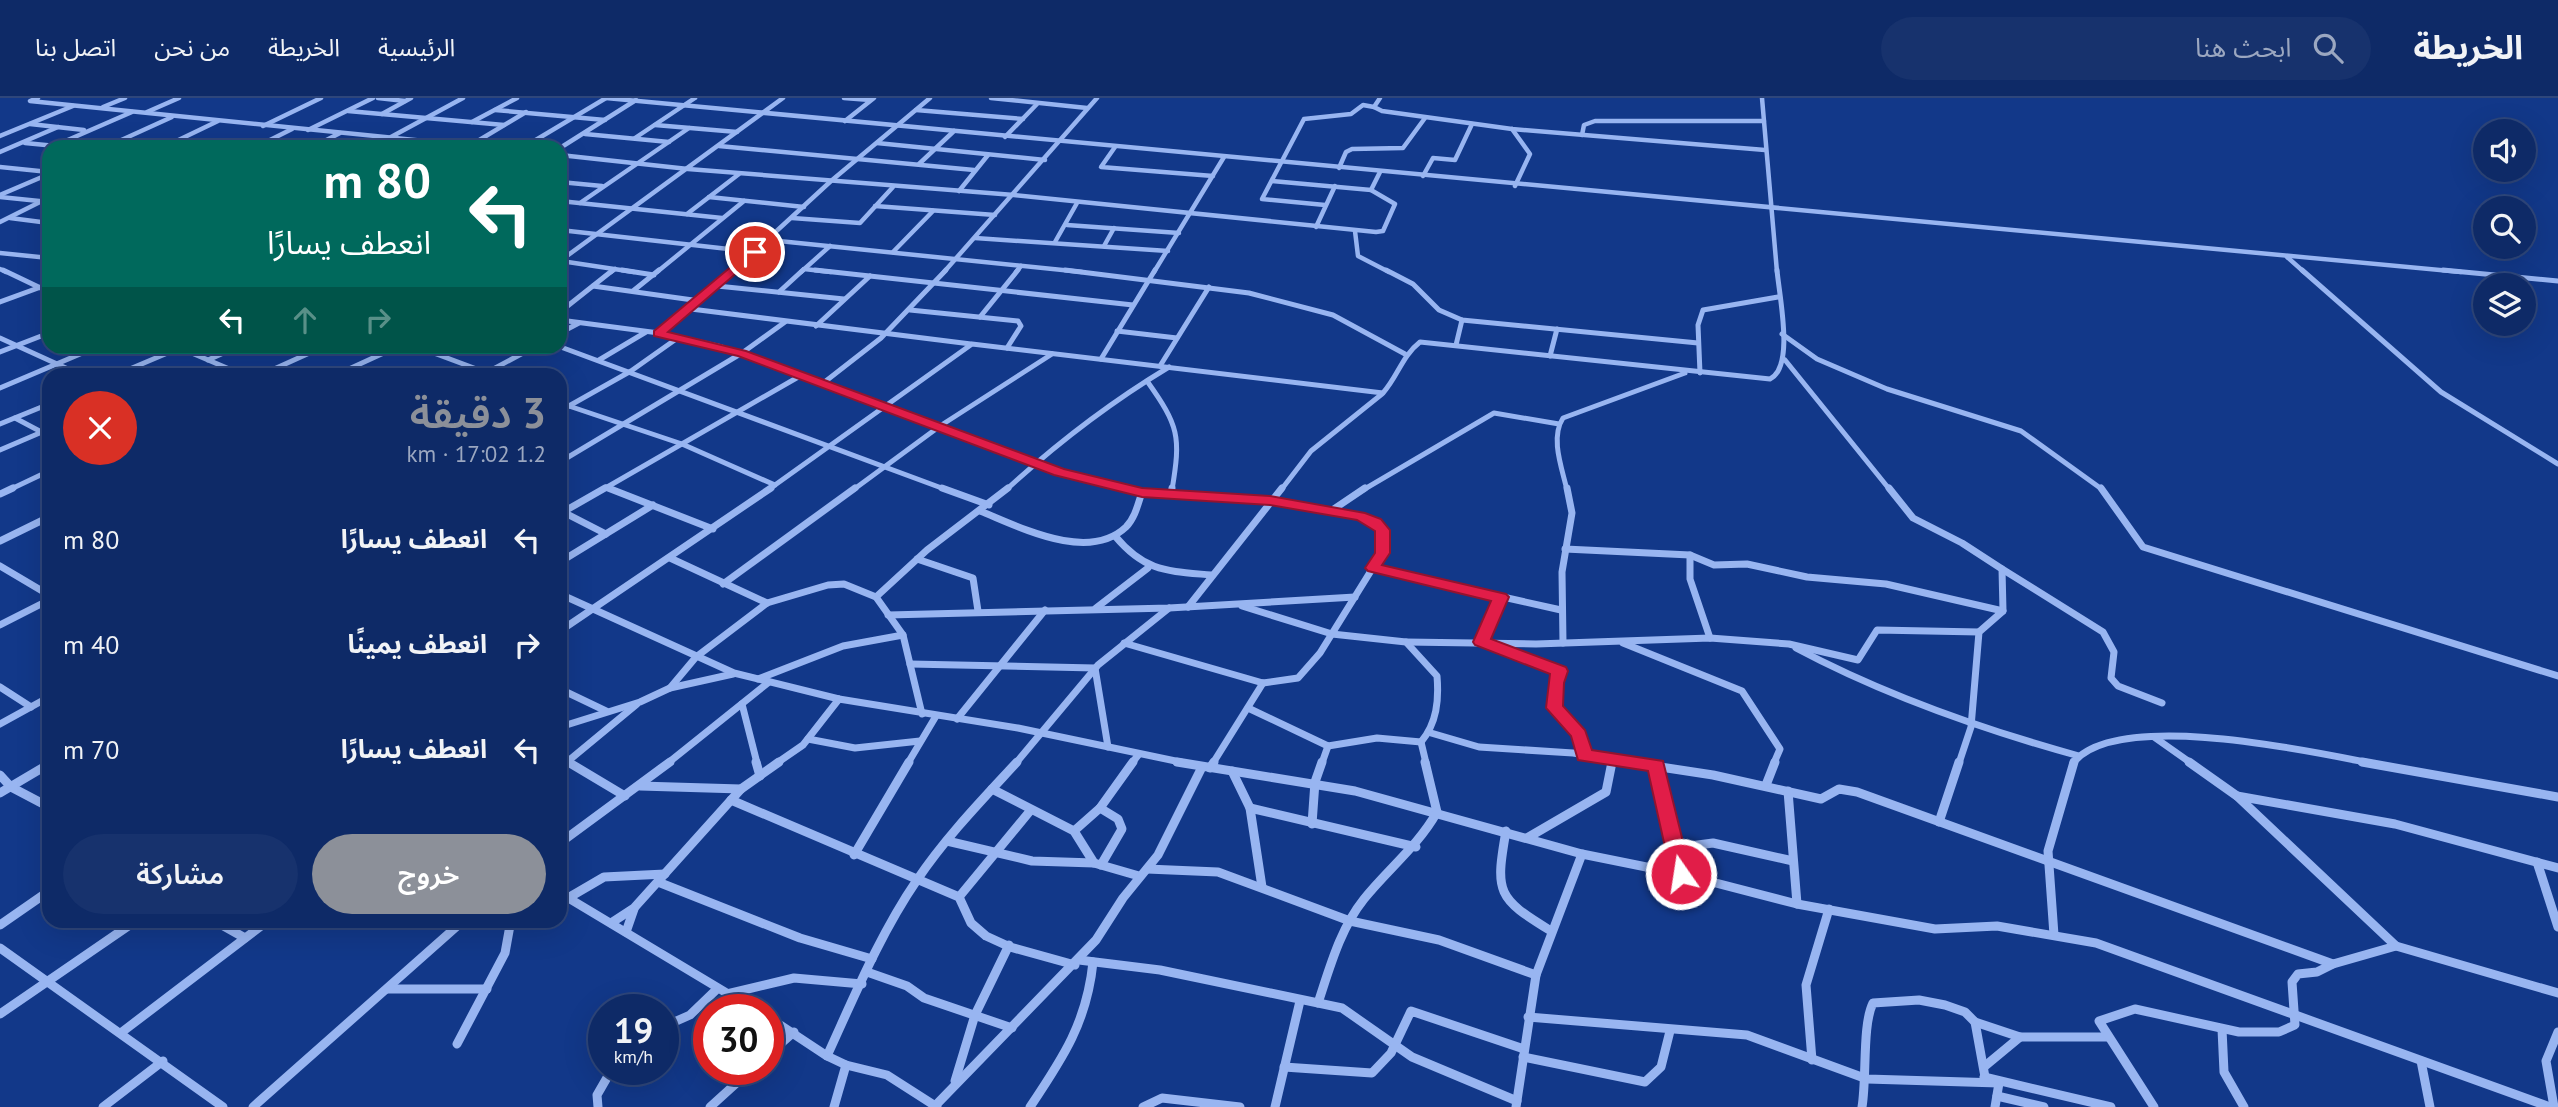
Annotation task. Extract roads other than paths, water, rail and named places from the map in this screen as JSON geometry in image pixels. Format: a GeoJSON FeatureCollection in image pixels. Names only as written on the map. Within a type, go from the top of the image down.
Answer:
{"type":"FeatureCollection","features":[{"type":"Feature","properties":{"kind":"street"},"geometry":{"type":"LineString","coordinates":[[21,98],[74,106],[414,140]]}},
{"type":"Feature","properties":{"kind":"street"},"geometry":{"type":"LineString","coordinates":[[30,101],[38,98]]}},
{"type":"Feature","properties":{"kind":"street"},"geometry":{"type":"LineString","coordinates":[[100,108],[125,98]]}},
{"type":"Feature","properties":{"kind":"street"},"geometry":{"type":"LineString","coordinates":[[146,112],[179,98]]}},
{"type":"Feature","properties":{"kind":"street"},"geometry":{"type":"LineString","coordinates":[[262,126],[321,98]]}},
{"type":"Feature","properties":{"kind":"street"},"geometry":{"type":"LineString","coordinates":[[307,130],[375,98],[408,99]]}},
{"type":"Feature","properties":{"kind":"street"},"geometry":{"type":"LineString","coordinates":[[390,137],[463,98]]}},
{"type":"Feature","properties":{"kind":"street"},"geometry":{"type":"LineString","coordinates":[[472,122],[517,98]]}},
{"type":"Feature","properties":{"kind":"street"},"geometry":{"type":"LineString","coordinates":[[536,140],[606,98],[638,99],[1060,143],[2558,281]]}},
{"type":"Feature","properties":{"kind":"street"},"geometry":{"type":"LineString","coordinates":[[634,138],[695,98]]}},
{"type":"Feature","properties":{"kind":"street"},"geometry":{"type":"LineString","coordinates":[[567,256],[783,98]]}},
{"type":"Feature","properties":{"kind":"street"},"geometry":{"type":"LineString","coordinates":[[844,98],[872,99]]}},
{"type":"Feature","properties":{"kind":"street"},"geometry":{"type":"LineString","coordinates":[[659,333],[691,309],[831,181],[930,98]]}},
{"type":"Feature","properties":{"kind":"street"},"geometry":{"type":"LineString","coordinates":[[990,98],[1087,108]]}},
{"type":"Feature","properties":{"kind":"street"},"geometry":{"type":"LineString","coordinates":[[822,384],[862,358],[888,334],[1045,160],[1097,98]]}},
{"type":"Feature","properties":{"kind":"street"},"geometry":{"type":"LineString","coordinates":[[1374,107],[1380,98]]}},
{"type":"Feature","properties":{"kind":"street"},"geometry":{"type":"LineString","coordinates":[[1762,98],[1784,360],[1913,518],[1962,543],[2103,632],[2114,652],[2111,678],[2118,686],[2162,703]]}},
{"type":"Feature","properties":{"kind":"street"},"geometry":{"type":"LineString","coordinates":[[382,114],[408,99]]}},
{"type":"Feature","properties":{"kind":"street"},"geometry":{"type":"LineString","coordinates":[[567,144],[638,99]]}},
{"type":"Feature","properties":{"kind":"street"},"geometry":{"type":"LineString","coordinates":[[845,121],[872,99]]}},
{"type":"Feature","properties":{"kind":"street"},"geometry":{"type":"LineString","coordinates":[[1005,137],[1037,104]]}},
{"type":"Feature","properties":{"kind":"street"},"geometry":{"type":"LineString","coordinates":[[1325,205],[1262,199],[1304,119],[1319,115],[1352,115],[1363,105],[1385,112],[1512,129],[1765,150]]}},
{"type":"Feature","properties":{"kind":"street"},"geometry":{"type":"LineString","coordinates":[[0,136],[74,106]]}},
{"type":"Feature","properties":{"kind":"street"},"geometry":{"type":"LineString","coordinates":[[495,110],[605,120]]}},
{"type":"Feature","properties":{"kind":"street"},"geometry":{"type":"LineString","coordinates":[[916,110],[1023,119]]}},
{"type":"Feature","properties":{"kind":"street"},"geometry":{"type":"LineString","coordinates":[[68,140],[133,111]]}},
{"type":"Feature","properties":{"kind":"street"},"geometry":{"type":"LineString","coordinates":[[348,111],[505,125]]}},
{"type":"Feature","properties":{"kind":"street"},"geometry":{"type":"LineString","coordinates":[[481,140],[526,112]]}},
{"type":"Feature","properties":{"kind":"street"},"geometry":{"type":"LineString","coordinates":[[121,140],[174,116]]}},
{"type":"Feature","properties":{"kind":"street"},"geometry":{"type":"LineString","coordinates":[[1339,168],[1346,152],[1352,149],[1402,148],[1425,118]]}},
{"type":"Feature","properties":{"kind":"street"},"geometry":{"type":"LineString","coordinates":[[178,140],[218,121]]}},
{"type":"Feature","properties":{"kind":"street"},"geometry":{"type":"LineString","coordinates":[[1582,135],[1584,125],[1595,121],[1764,121]]}},
{"type":"Feature","properties":{"kind":"street"},"geometry":{"type":"LineString","coordinates":[[29,124],[88,131]]}},
{"type":"Feature","properties":{"kind":"street"},"geometry":{"type":"LineString","coordinates":[[1423,176],[1433,158],[1455,160],[1472,124]]}},
{"type":"Feature","properties":{"kind":"street"},"geometry":{"type":"LineString","coordinates":[[655,125],[737,132]]}},
{"type":"Feature","properties":{"kind":"street"},"geometry":{"type":"LineString","coordinates":[[0,152],[58,127]]}},
{"type":"Feature","properties":{"kind":"street"},"geometry":{"type":"LineString","coordinates":[[580,203],[689,128]]}},
{"type":"Feature","properties":{"kind":"street"},"geometry":{"type":"LineString","coordinates":[[270,140],[293,129]]}},
{"type":"Feature","properties":{"kind":"street"},"geometry":{"type":"LineString","coordinates":[[1512,129],[1530,156],[1515,186]]}},
{"type":"Feature","properties":{"kind":"street"},"geometry":{"type":"LineString","coordinates":[[919,164],[954,131]]}},
{"type":"Feature","properties":{"kind":"street"},"geometry":{"type":"LineString","coordinates":[[326,140],[340,133]]}},
{"type":"Feature","properties":{"kind":"street"},"geometry":{"type":"LineString","coordinates":[[584,134],[668,142]]}},
{"type":"Feature","properties":{"kind":"street"},"geometry":{"type":"LineString","coordinates":[[21,143],[42,145]]}},
{"type":"Feature","properties":{"kind":"street"},"geometry":{"type":"LineString","coordinates":[[877,143],[1045,160]]}},
{"type":"Feature","properties":{"kind":"street"},"geometry":{"type":"LineString","coordinates":[[718,146],[974,170]]}},
{"type":"Feature","properties":{"kind":"street"},"geometry":{"type":"LineString","coordinates":[[1115,147],[1101,167],[1213,176]]}},
{"type":"Feature","properties":{"kind":"street"},"geometry":{"type":"LineString","coordinates":[[959,191],[988,155]]}},
{"type":"Feature","properties":{"kind":"street"},"geometry":{"type":"LineString","coordinates":[[567,156],[893,187],[1014,195],[1355,230],[1382,231],[1395,204],[1371,190],[1272,181]]}},
{"type":"Feature","properties":{"kind":"street"},"geometry":{"type":"LineString","coordinates":[[1101,359],[1224,157]]}},
{"type":"Feature","properties":{"kind":"street"},"geometry":{"type":"LineString","coordinates":[[0,167],[42,172]]}},
{"type":"Feature","properties":{"kind":"street"},"geometry":{"type":"LineString","coordinates":[[1371,190],[1380,172]]}},
{"type":"Feature","properties":{"kind":"street"},"geometry":{"type":"LineString","coordinates":[[687,214],[740,173]]}},
{"type":"Feature","properties":{"kind":"street"},"geometry":{"type":"LineString","coordinates":[[0,196],[42,176]]}},
{"type":"Feature","properties":{"kind":"street"},"geometry":{"type":"LineString","coordinates":[[567,183],[603,186]]}},
{"type":"Feature","properties":{"kind":"street"},"geometry":{"type":"LineString","coordinates":[[1317,227],[1335,186]]}},
{"type":"Feature","properties":{"kind":"street"},"geometry":{"type":"LineString","coordinates":[[792,218],[857,224],[862,222],[893,187]]}},
{"type":"Feature","properties":{"kind":"street"},"geometry":{"type":"LineString","coordinates":[[0,196],[42,202]]}},
{"type":"Feature","properties":{"kind":"street"},"geometry":{"type":"LineString","coordinates":[[709,197],[804,207]]}},
{"type":"Feature","properties":{"kind":"street"},"geometry":{"type":"LineString","coordinates":[[633,291],[744,201]]}},
{"type":"Feature","properties":{"kind":"street"},"geometry":{"type":"LineString","coordinates":[[0,222],[42,202]]}},
{"type":"Feature","properties":{"kind":"street"},"geometry":{"type":"LineString","coordinates":[[567,202],[722,218]]}},
{"type":"Feature","properties":{"kind":"street"},"geometry":{"type":"LineString","coordinates":[[1055,242],[1077,203]]}},
{"type":"Feature","properties":{"kind":"street"},"geometry":{"type":"LineString","coordinates":[[876,206],[995,215]]}},
{"type":"Feature","properties":{"kind":"street"},"geometry":{"type":"LineString","coordinates":[[893,252],[933,211]]}},
{"type":"Feature","properties":{"kind":"street"},"geometry":{"type":"LineString","coordinates":[[9,218],[42,221]]}},
{"type":"Feature","properties":{"kind":"street"},"geometry":{"type":"LineString","coordinates":[[1067,225],[1178,233]]}},
{"type":"Feature","properties":{"kind":"street"},"geometry":{"type":"LineString","coordinates":[[1104,246],[1114,229]]}},
{"type":"Feature","properties":{"kind":"street"},"geometry":{"type":"LineString","coordinates":[[1355,230],[1358,256],[1413,284],[1438,310],[1462,320],[1698,343]]}},
{"type":"Feature","properties":{"kind":"street"},"geometry":{"type":"LineString","coordinates":[[567,231],[755,252]]}},
{"type":"Feature","properties":{"kind":"street"},"geometry":{"type":"LineString","coordinates":[[975,238],[1168,251]]}},
{"type":"Feature","properties":{"kind":"street"},"geometry":{"type":"LineString","coordinates":[[769,240],[1151,279],[1249,293],[1333,315],[1405,354]]}},
{"type":"Feature","properties":{"kind":"street"},"geometry":{"type":"LineString","coordinates":[[779,292],[830,246]]}},
{"type":"Feature","properties":{"kind":"street"},"geometry":{"type":"LineString","coordinates":[[1,253],[42,257]]}},
{"type":"Feature","properties":{"kind":"street"},"geometry":{"type":"LineString","coordinates":[[37,256],[42,254]]}},
{"type":"Feature","properties":{"kind":"street"},"geometry":{"type":"LineString","coordinates":[[2286,256],[2441,392],[2558,464]]}},
{"type":"Feature","properties":{"kind":"street"},"geometry":{"type":"LineString","coordinates":[[567,262],[654,275]]}},
{"type":"Feature","properties":{"kind":"street"},"geometry":{"type":"LineString","coordinates":[[980,317],[1021,266]]}},
{"type":"Feature","properties":{"kind":"street"},"geometry":{"type":"LineString","coordinates":[[567,306],[615,269]]}},
{"type":"Feature","properties":{"kind":"street"},"geometry":{"type":"LineString","coordinates":[[804,269],[1133,305]]}},
{"type":"Feature","properties":{"kind":"street"},"geometry":{"type":"LineString","coordinates":[[0,270],[40,288]]}},
{"type":"Feature","properties":{"kind":"street"},"geometry":{"type":"LineString","coordinates":[[816,326],[870,276]]}},
{"type":"Feature","properties":{"kind":"street"},"geometry":{"type":"LineString","coordinates":[[593,286],[700,301]]}},
{"type":"Feature","properties":{"kind":"street"},"geometry":{"type":"LineString","coordinates":[[717,286],[844,299]]}},
{"type":"Feature","properties":{"kind":"street"},"geometry":{"type":"LineString","coordinates":[[0,302],[40,288]]}},
{"type":"Feature","properties":{"kind":"street"},"geometry":{"type":"LineString","coordinates":[[1160,366],[1209,288]]}},
{"type":"Feature","properties":{"kind":"street"},"geometry":{"type":"LineString","coordinates":[[1700,373],[1698,325],[1703,310],[1778,297]]}},
{"type":"Feature","properties":{"kind":"street"},"geometry":{"type":"LineString","coordinates":[[691,309],[1383,393]]}},
{"type":"Feature","properties":{"kind":"street"},"geometry":{"type":"LineString","coordinates":[[910,310],[1021,323],[1007,348]]}},
{"type":"Feature","properties":{"kind":"street"},"geometry":{"type":"LineString","coordinates":[[1456,345],[1462,320]]}},
{"type":"Feature","properties":{"kind":"street"},"geometry":{"type":"LineString","coordinates":[[567,321],[659,333],[742,354],[1034,463],[1142,492],[1270,500],[1360,516],[1376,522],[1382,530],[1382,553],[1332,634],[1298,678],[1264,683],[1124,643]]}},
{"type":"Feature","properties":{"kind":"street"},"geometry":{"type":"LineString","coordinates":[[567,458],[742,354],[785,322]]}},
{"type":"Feature","properties":{"kind":"street"},"geometry":{"type":"LineString","coordinates":[[567,329],[579,323]]}},
{"type":"Feature","properties":{"kind":"street"},"geometry":{"type":"LineString","coordinates":[[1550,356],[1557,328]]}},
{"type":"Feature","properties":{"kind":"street"},"geometry":{"type":"LineString","coordinates":[[1117,331],[1177,338]]}},
{"type":"Feature","properties":{"kind":"street"},"geometry":{"type":"LineString","coordinates":[[599,360],[647,332]]}},
{"type":"Feature","properties":{"kind":"street"},"geometry":{"type":"LineString","coordinates":[[1781,333],[1817,359],[1887,389],[2021,431],[2105,491],[2143,547],[2558,676]]}},
{"type":"Feature","properties":{"kind":"street"},"geometry":{"type":"LineString","coordinates":[[0,352],[42,336]]}},
{"type":"Feature","properties":{"kind":"street"},"geometry":{"type":"LineString","coordinates":[[568,407],[631,371],[679,337]]}},
{"type":"Feature","properties":{"kind":"street"},"geometry":{"type":"LineString","coordinates":[[0,338],[64,368]]}},
{"type":"Feature","properties":{"kind":"street"},"geometry":{"type":"LineString","coordinates":[[1188,607],[1311,451],[1383,393],[1398,375],[1405,354],[1412,345],[1420,342],[1456,345],[1770,379],[1776,376],[1784,360]]}},
{"type":"Feature","properties":{"kind":"street"},"geometry":{"type":"LineString","coordinates":[[567,627],[713,529],[972,345]]}},
{"type":"Feature","properties":{"kind":"street"},"geometry":{"type":"LineString","coordinates":[[567,349],[989,505]]}},
{"type":"Feature","properties":{"kind":"street"},"geometry":{"type":"LineString","coordinates":[[50,368],[81,354]]}},
{"type":"Feature","properties":{"kind":"street"},"geometry":{"type":"LineString","coordinates":[[132,368],[165,354]]}},
{"type":"Feature","properties":{"kind":"street"},"geometry":{"type":"LineString","coordinates":[[196,354],[227,368]]}},
{"type":"Feature","properties":{"kind":"street"},"geometry":{"type":"LineString","coordinates":[[208,360],[221,354]]}},
{"type":"Feature","properties":{"kind":"street"},"geometry":{"type":"LineString","coordinates":[[276,368],[307,354]]}},
{"type":"Feature","properties":{"kind":"street"},"geometry":{"type":"LineString","coordinates":[[351,368],[382,354]]}},
{"type":"Feature","properties":{"kind":"street"},"geometry":{"type":"LineString","coordinates":[[435,354],[471,368]]}},
{"type":"Feature","properties":{"kind":"street"},"geometry":{"type":"LineString","coordinates":[[497,368],[522,354]]}},
{"type":"Feature","properties":{"kind":"street"},"geometry":{"type":"LineString","coordinates":[[723,584],[940,426],[1054,354]]}},
{"type":"Feature","properties":{"kind":"street"},"geometry":{"type":"LineString","coordinates":[[876,597],[917,559],[989,505],[1034,463],[1169,367]]}},
{"type":"Feature","properties":{"kind":"street"},"geometry":{"type":"LineString","coordinates":[[0,388],[42,371]]}},
{"type":"Feature","properties":{"kind":"street"},"geometry":{"type":"LineString","coordinates":[[1563,643],[1561,610],[1565,549],[1572,513],[1556,443],[1559,424],[1563,418],[1587,408],[1689,372]]}},
{"type":"Feature","properties":{"kind":"street"},"geometry":{"type":"LineString","coordinates":[[567,508],[800,376]]}},
{"type":"Feature","properties":{"kind":"street"},"geometry":{"type":"LineString","coordinates":[[1147,381],[1170,412],[1180,435],[1171,495]]}},
{"type":"Feature","properties":{"kind":"street"},"geometry":{"type":"LineString","coordinates":[[0,424],[42,407]]}},
{"type":"Feature","properties":{"kind":"street"},"geometry":{"type":"LineString","coordinates":[[568,407],[682,444],[775,485]]}},
{"type":"Feature","properties":{"kind":"street"},"geometry":{"type":"LineString","coordinates":[[1331,511],[1368,486],[1494,414],[1510,414],[1559,424]]}},
{"type":"Feature","properties":{"kind":"street"},"geometry":{"type":"LineString","coordinates":[[15,418],[42,432]]}},
{"type":"Feature","properties":{"kind":"street"},"geometry":{"type":"LineString","coordinates":[[0,450],[42,432]]}},
{"type":"Feature","properties":{"kind":"street"},"geometry":{"type":"LineString","coordinates":[[0,494],[42,474]]}},
{"type":"Feature","properties":{"kind":"street"},"geometry":{"type":"LineString","coordinates":[[607,487],[713,529]]}},
{"type":"Feature","properties":{"kind":"street"},"geometry":{"type":"LineString","coordinates":[[980,511],[1074,541],[1105,541],[1115,536],[1131,521],[1142,492]]}},
{"type":"Feature","properties":{"kind":"street"},"geometry":{"type":"LineString","coordinates":[[567,558],[653,505]]}},
{"type":"Feature","properties":{"kind":"street"},"geometry":{"type":"LineString","coordinates":[[567,514],[606,534]]}},
{"type":"Feature","properties":{"kind":"street"},"geometry":{"type":"LineString","coordinates":[[0,541],[42,520]]}},
{"type":"Feature","properties":{"kind":"street"},"geometry":{"type":"LineString","coordinates":[[1115,536],[1127,553],[1147,568],[1211,575]]}},
{"type":"Feature","properties":{"kind":"street"},"geometry":{"type":"LineString","coordinates":[[1565,549],[1690,555],[1714,565],[1747,564],[1837,581],[1886,583],[2003,611]]}},
{"type":"Feature","properties":{"kind":"street"},"geometry":{"type":"LineString","coordinates":[[1690,555],[1690,579],[1710,638]]}},
{"type":"Feature","properties":{"kind":"street"},"geometry":{"type":"LineString","coordinates":[[670,558],[768,603]]}},
{"type":"Feature","properties":{"kind":"street"},"geometry":{"type":"LineString","coordinates":[[917,559],[973,578],[978,611]]}},
{"type":"Feature","properties":{"kind":"street"},"geometry":{"type":"LineString","coordinates":[[1094,609],[1147,568]]}},
{"type":"Feature","properties":{"kind":"street"},"geometry":{"type":"LineString","coordinates":[[1373,568],[1421,581],[1561,610]]}},
{"type":"Feature","properties":{"kind":"street"},"geometry":{"type":"LineString","coordinates":[[2002,569],[2003,611]]}},
{"type":"Feature","properties":{"kind":"street"},"geometry":{"type":"LineString","coordinates":[[2,570],[42,594]]}},
{"type":"Feature","properties":{"kind":"street"},"geometry":{"type":"LineString","coordinates":[[670,688],[696,657],[768,603],[828,585],[844,584],[876,597],[903,635],[922,714]]}},
{"type":"Feature","properties":{"kind":"street"},"geometry":{"type":"LineString","coordinates":[[567,597],[734,673],[839,699],[1044,733],[1206,768],[1315,782],[1437,812],[1582,855],[1681,874],[1797,904],[1935,929],[1997,926],[2054,934],[2140,957],[2295,1017],[2552,1107],[2546,1062],[2558,1032]]}},
{"type":"Feature","properties":{"kind":"street"},"geometry":{"type":"LineString","coordinates":[[888,615],[1169,608],[1355,597]]}},
{"type":"Feature","properties":{"kind":"street"},"geometry":{"type":"LineString","coordinates":[[1481,642],[1501,597]]}},
{"type":"Feature","properties":{"kind":"street"},"geometry":{"type":"LineString","coordinates":[[0,625],[42,602]]}},
{"type":"Feature","properties":{"kind":"street"},"geometry":{"type":"LineString","coordinates":[[1238,605],[1332,634],[1406,642],[1563,643],[1710,638],[1789,644],[1858,660],[1877,629],[1979,632],[2003,611]]}},
{"type":"Feature","properties":{"kind":"street"},"geometry":{"type":"LineString","coordinates":[[827,1056],[872,959],[916,881],[947,841],[1044,733],[1095,668],[1169,608]]}},
{"type":"Feature","properties":{"kind":"street"},"geometry":{"type":"LineString","coordinates":[[957,719],[1045,610]]}},
{"type":"Feature","properties":{"kind":"street"},"geometry":{"type":"LineString","coordinates":[[1939,822],[1971,727],[1979,632]]}},
{"type":"Feature","properties":{"kind":"street"},"geometry":{"type":"LineString","coordinates":[[758,679],[843,646],[903,635]]}},
{"type":"Feature","properties":{"kind":"street"},"geometry":{"type":"LineString","coordinates":[[1248,708],[1328,746],[1377,738],[1421,742],[1431,733],[1435,722],[1437,676],[1406,642]]}},
{"type":"Feature","properties":{"kind":"street"},"geometry":{"type":"LineString","coordinates":[[1481,642],[1560,671],[1555,683],[1555,708],[1579,734],[1584,755]]}},
{"type":"Feature","properties":{"kind":"street"},"geometry":{"type":"LineString","coordinates":[[1619,642],[1742,691],[1775,737],[1780,749],[1766,785]]}},
{"type":"Feature","properties":{"kind":"street"},"geometry":{"type":"LineString","coordinates":[[1789,644],[1840,674],[1971,727],[2079,756]]}},
{"type":"Feature","properties":{"kind":"street"},"geometry":{"type":"LineString","coordinates":[[910,664],[1095,668]]}},
{"type":"Feature","properties":{"kind":"street"},"geometry":{"type":"LineString","coordinates":[[1095,668],[1108,747]]}},
{"type":"Feature","properties":{"kind":"street"},"geometry":{"type":"LineString","coordinates":[[567,725],[640,702],[670,688],[734,673]]}},
{"type":"Feature","properties":{"kind":"street"},"geometry":{"type":"LineString","coordinates":[[567,838],[640,786],[769,682]]}},
{"type":"Feature","properties":{"kind":"street"},"geometry":{"type":"LineString","coordinates":[[784,1026],[827,1056],[846,1065],[887,1075],[936,1107],[954,1083],[1077,963],[1176,824],[1206,768],[1264,683]]}},
{"type":"Feature","properties":{"kind":"street"},"geometry":{"type":"LineString","coordinates":[[0,687],[31,706]]}},
{"type":"Feature","properties":{"kind":"street"},"geometry":{"type":"LineString","coordinates":[[567,692],[606,711]]}},
{"type":"Feature","properties":{"kind":"street"},"geometry":{"type":"LineString","coordinates":[[611,923],[634,908],[741,789],[808,739],[839,699]]}},
{"type":"Feature","properties":{"kind":"street"},"geometry":{"type":"LineString","coordinates":[[0,724],[42,700]]}},
{"type":"Feature","properties":{"kind":"street"},"geometry":{"type":"LineString","coordinates":[[567,758],[640,702]]}},
{"type":"Feature","properties":{"kind":"street"},"geometry":{"type":"LineString","coordinates":[[742,704],[760,776]]}},
{"type":"Feature","properties":{"kind":"street"},"geometry":{"type":"LineString","coordinates":[[854,855],[936,716]]}},
{"type":"Feature","properties":{"kind":"street"},"geometry":{"type":"LineString","coordinates":[[1431,733],[1487,748],[1612,759],[1766,785],[1821,799],[1839,789],[1857,792],[2333,964]]}},
{"type":"Feature","properties":{"kind":"street"},"geometry":{"type":"LineString","coordinates":[[2154,737],[2236,796],[2396,946],[2558,993]]}},
{"type":"Feature","properties":{"kind":"street"},"geometry":{"type":"LineString","coordinates":[[2054,934],[2047,861],[2074,761],[2101,744],[2154,737],[2253,742],[2558,797]]}},
{"type":"Feature","properties":{"kind":"street"},"geometry":{"type":"LineString","coordinates":[[808,739],[855,748],[920,741]]}},
{"type":"Feature","properties":{"kind":"street"},"geometry":{"type":"LineString","coordinates":[[1318,1003],[1332,961],[1350,921],[1363,901],[1416,847],[1437,812],[1421,742]]}},
{"type":"Feature","properties":{"kind":"street"},"geometry":{"type":"LineString","coordinates":[[1312,824],[1315,782],[1328,746]]}},
{"type":"Feature","properties":{"kind":"street"},"geometry":{"type":"LineString","coordinates":[[1074,831],[1100,808],[1139,754]]}},
{"type":"Feature","properties":{"kind":"street"},"geometry":{"type":"LineString","coordinates":[[1527,838],[1606,792],[1612,759]]}},
{"type":"Feature","properties":{"kind":"street"},"geometry":{"type":"LineString","coordinates":[[567,762],[625,796]]}},
{"type":"Feature","properties":{"kind":"street"},"geometry":{"type":"LineString","coordinates":[[1656,766],[1681,874]]}},
{"type":"Feature","properties":{"kind":"street"},"geometry":{"type":"LineString","coordinates":[[0,793],[42,768]]}},
{"type":"Feature","properties":{"kind":"street"},"geometry":{"type":"LineString","coordinates":[[1232,771],[1250,808],[1262,887]]}},
{"type":"Feature","properties":{"kind":"street"},"geometry":{"type":"LineString","coordinates":[[0,775],[10,787],[42,803]]}},
{"type":"Feature","properties":{"kind":"street"},"geometry":{"type":"LineString","coordinates":[[640,786],[741,789]]}},
{"type":"Feature","properties":{"kind":"street"},"geometry":{"type":"LineString","coordinates":[[992,789],[1030,811],[1074,831],[1098,864]]}},
{"type":"Feature","properties":{"kind":"street"},"geometry":{"type":"LineString","coordinates":[[1788,791],[1797,904]]}},
{"type":"Feature","properties":{"kind":"street"},"geometry":{"type":"LineString","coordinates":[[2236,796],[2395,824],[2558,867]]}},
{"type":"Feature","properties":{"kind":"street"},"geometry":{"type":"LineString","coordinates":[[731,800],[854,855],[959,897],[971,923],[979,932],[1009,945],[1077,963],[1093,962],[1160,970],[1356,1012],[1395,1047],[1516,1104],[1536,975],[1582,855]]}},
{"type":"Feature","properties":{"kind":"street"},"geometry":{"type":"LineString","coordinates":[[1098,864],[1122,829],[1118,818],[1100,808]]}},
{"type":"Feature","properties":{"kind":"street"},"geometry":{"type":"LineString","coordinates":[[1250,808],[1312,824],[1380,836],[1416,847]]}},
{"type":"Feature","properties":{"kind":"street"},"geometry":{"type":"LineString","coordinates":[[959,897],[1030,811]]}},
{"type":"Feature","properties":{"kind":"street"},"geometry":{"type":"LineString","coordinates":[[1506,831],[1497,879],[1499,887],[1513,909],[1551,931]]}},
{"type":"Feature","properties":{"kind":"street"},"geometry":{"type":"LineString","coordinates":[[947,841],[1032,862],[1098,864],[1143,872],[1208,870],[1262,887],[1350,921],[1439,940],[1536,975]]}},
{"type":"Feature","properties":{"kind":"street"},"geometry":{"type":"LineString","coordinates":[[1675,848],[1713,843],[1793,861]]}},
{"type":"Feature","properties":{"kind":"street"},"geometry":{"type":"LineString","coordinates":[[2537,862],[2558,927]]}},
{"type":"Feature","properties":{"kind":"street"},"geometry":{"type":"LineString","coordinates":[[567,893],[608,874],[661,878],[800,938],[872,959]]}},
{"type":"Feature","properties":{"kind":"street"},"geometry":{"type":"LineString","coordinates":[[0,925],[42,896]]}},
{"type":"Feature","properties":{"kind":"street"},"geometry":{"type":"LineString","coordinates":[[567,897],[727,994]]}},
{"type":"Feature","properties":{"kind":"street"},"geometry":{"type":"LineString","coordinates":[[626,932],[634,908]]}},
{"type":"Feature","properties":{"kind":"street"},"geometry":{"type":"LineString","coordinates":[[1812,1060],[1806,985],[1829,909]]}},
{"type":"Feature","properties":{"kind":"street"},"geometry":{"type":"LineString","coordinates":[[0,1014],[125,928]]}},
{"type":"Feature","properties":{"kind":"street"},"geometry":{"type":"LineString","coordinates":[[227,928],[245,938]]}},
{"type":"Feature","properties":{"kind":"street"},"geometry":{"type":"LineString","coordinates":[[122,1032],[258,928]]}},
{"type":"Feature","properties":{"kind":"street"},"geometry":{"type":"LineString","coordinates":[[253,1107],[455,928]]}},
{"type":"Feature","properties":{"kind":"street"},"geometry":{"type":"LineString","coordinates":[[457,1044],[505,953],[510,928]]}},
{"type":"Feature","properties":{"kind":"street"},"geometry":{"type":"LineString","coordinates":[[954,1083],[975,1015],[1009,945]]}},
{"type":"Feature","properties":{"kind":"street"},"geometry":{"type":"LineString","coordinates":[[2154,1107],[2099,1021],[2133,1008],[2222,1029],[2279,1033],[2294,1027],[2293,978],[2396,946]]}},
{"type":"Feature","properties":{"kind":"street"},"geometry":{"type":"LineString","coordinates":[[0,948],[46,983],[163,1061],[223,1107]]}},
{"type":"Feature","properties":{"kind":"street"},"geometry":{"type":"LineString","coordinates":[[1031,1107],[1084,1019],[1091,996],[1093,962]]}},
{"type":"Feature","properties":{"kind":"street"},"geometry":{"type":"LineString","coordinates":[[867,972],[907,986],[924,998],[1012,1028]]}},
{"type":"Feature","properties":{"kind":"street"},"geometry":{"type":"LineString","coordinates":[[679,1020],[722,991],[793,978],[862,984]]}},
{"type":"Feature","properties":{"kind":"street"},"geometry":{"type":"LineString","coordinates":[[388,989],[487,989]]}},
{"type":"Feature","properties":{"kind":"street"},"geometry":{"type":"LineString","coordinates":[[1862,1107],[1867,1079],[1867,1015],[1873,1003],[1919,1000],[1945,1004],[1965,1012],[1975,1022],[2020,1037],[2108,1037]]}},
{"type":"Feature","properties":{"kind":"street"},"geometry":{"type":"LineString","coordinates":[[1275,1107],[1300,1001]]}},
{"type":"Feature","properties":{"kind":"street"},"geometry":{"type":"LineString","coordinates":[[1284,1067],[1372,1073],[1380,1069],[1395,1047],[1411,1011],[1417,1011],[1523,1053],[1646,1082],[1655,1078],[1661,1068],[1670,1031]]}},
{"type":"Feature","properties":{"kind":"street"},"geometry":{"type":"LineString","coordinates":[[1528,1017],[1670,1031],[1747,1035],[1867,1079],[1999,1083]]}},
{"type":"Feature","properties":{"kind":"street"},"geometry":{"type":"LineString","coordinates":[[1975,1022],[1984,1071],[1999,1083]]}},
{"type":"Feature","properties":{"kind":"street"},"geometry":{"type":"LineString","coordinates":[[2222,1029],[2224,1072],[2241,1097],[2244,1107]]}},
{"type":"Feature","properties":{"kind":"street"},"geometry":{"type":"LineString","coordinates":[[784,1041],[794,1032]]}},
{"type":"Feature","properties":{"kind":"street"},"geometry":{"type":"LineString","coordinates":[[1984,1071],[2020,1037]]}},
{"type":"Feature","properties":{"kind":"street"},"geometry":{"type":"LineString","coordinates":[[103,1107],[163,1061]]}},
{"type":"Feature","properties":{"kind":"street"},"geometry":{"type":"LineString","coordinates":[[2421,1061],[2430,1107]]}},
{"type":"Feature","properties":{"kind":"street"},"geometry":{"type":"LineString","coordinates":[[834,1107],[846,1065]]}},
{"type":"Feature","properties":{"kind":"street"},"geometry":{"type":"LineString","coordinates":[[1984,1071],[2085,1105],[2111,1107]]}},
{"type":"Feature","properties":{"kind":"street"},"geometry":{"type":"LineString","coordinates":[[1999,1083],[1996,1102],[2044,1107]]}},
{"type":"Feature","properties":{"kind":"street"},"geometry":{"type":"LineString","coordinates":[[598,1107],[597,1096],[603,1085]]}},
{"type":"Feature","properties":{"kind":"street"},"geometry":{"type":"LineString","coordinates":[[710,1107],[734,1085]]}},
{"type":"Feature","properties":{"kind":"street"},"geometry":{"type":"LineString","coordinates":[[1143,1107],[1162,1098],[1236,1106]]}}]}
